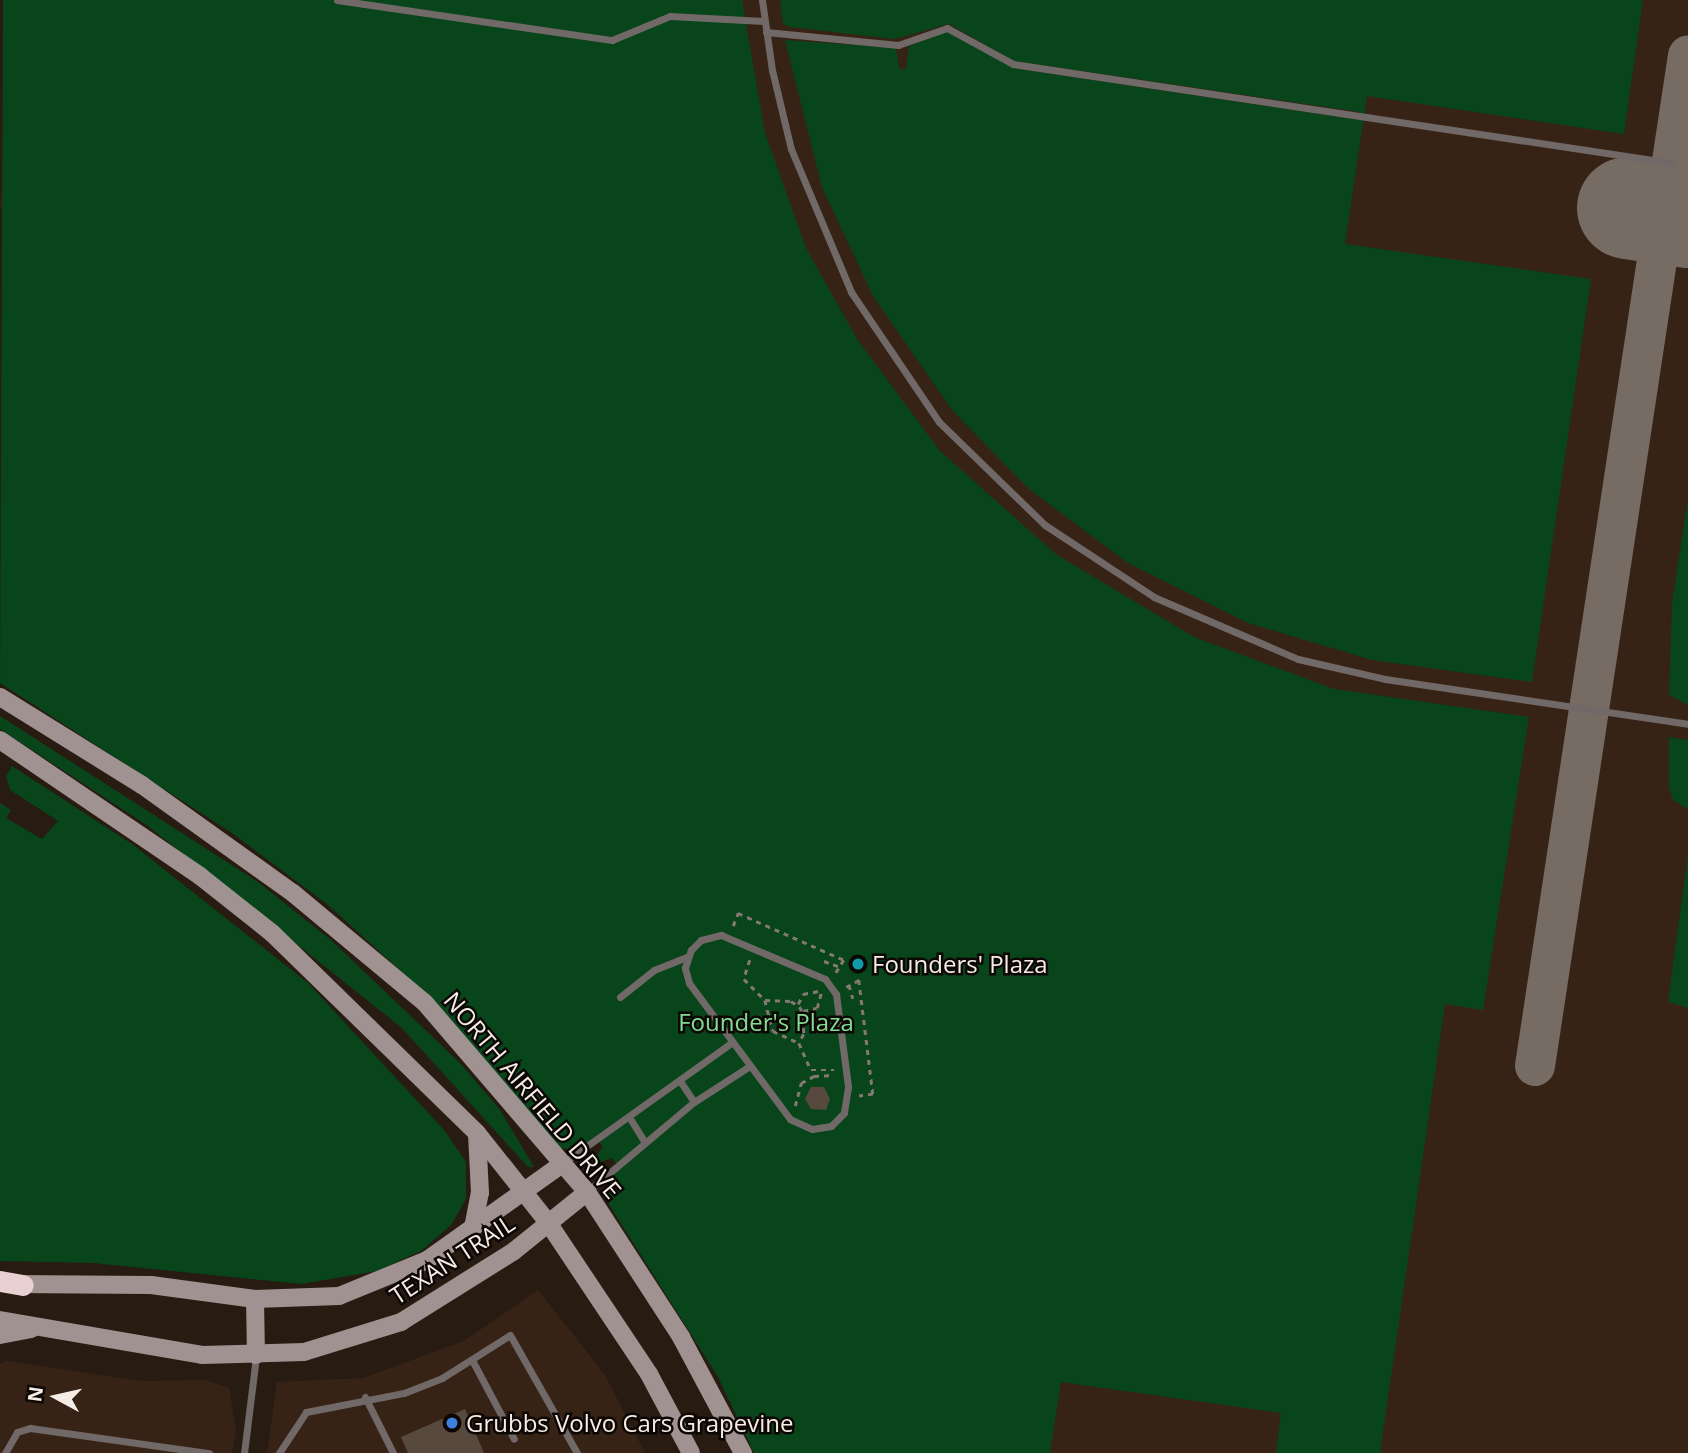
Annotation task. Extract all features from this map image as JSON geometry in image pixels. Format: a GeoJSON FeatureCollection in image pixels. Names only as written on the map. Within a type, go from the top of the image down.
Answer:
{"type":"FeatureCollection","features":[{"type":"Feature","properties":{"kind":"highway"},"geometry":{"type":"LineString","coordinates":[[0,1282],[23,1285]]}},
{"type":"Feature","properties":{"kind":"main road","name":"NORTH AIRFIELD DRIVE"},"geometry":{"type":"LineString","coordinates":[[0,697],[142,785],[346,936],[425,1003],[587,1192],[681,1337],[743,1453]]}},
{"type":"Feature","properties":{"kind":"main road"},"geometry":{"type":"LineString","coordinates":[[0,740],[200,876],[272,933],[477,1133],[549,1224],[649,1374],[691,1453]]}},
{"type":"Feature","properties":{"kind":"main road"},"geometry":{"type":"LineString","coordinates":[[473,1228],[480,1193],[477,1133]]}},
{"type":"Feature","properties":{"kind":"main road","name":"TEXAN TRAIL"},"geometry":{"type":"LineString","coordinates":[[23,1285],[151,1284],[256,1299],[339,1296],[384,1282],[473,1228],[522,1190],[562,1164]]}},
{"type":"Feature","properties":{"kind":"main road","name":"TEXAN TRAIL"},"geometry":{"type":"LineString","coordinates":[[0,1320],[163,1350],[256,1355],[304,1352],[401,1322],[460,1289],[549,1224],[587,1192]]}},
{"type":"Feature","properties":{"kind":"main road"},"geometry":{"type":"LineString","coordinates":[[256,1299],[256,1355]]}},
{"type":"Feature","properties":{"kind":"main road"},"geometry":{"type":"LineString","coordinates":[[0,1335],[44,1327]]}},
{"type":"Feature","properties":{"kind":"lane"},"geometry":{"type":"LineString","coordinates":[[337,0],[612,40],[670,16],[765,21]]}},
{"type":"Feature","properties":{"kind":"lane"},"geometry":{"type":"LineString","coordinates":[[762,0],[766,32],[802,182],[830,253],[872,328],[959,445],[1078,550],[1188,616],[1298,659],[1385,679],[1688,724]]}},
{"type":"Feature","properties":{"kind":"lane"},"geometry":{"type":"LineString","coordinates":[[766,32],[898,45],[947,28],[1013,64],[1672,163]]}},
{"type":"Feature","properties":{"kind":"lane"},"geometry":{"type":"LineString","coordinates":[[621,997],[654,970],[687,957],[696,943],[712,936],[754,948],[831,986],[847,1066],[844,1113],[818,1130],[790,1119],[730,1044],[689,983],[687,957]]}},
{"type":"Feature","properties":{"kind":"lane"},"geometry":{"type":"LineString","coordinates":[[562,1164],[631,1120],[730,1044]]}},
{"type":"Feature","properties":{"kind":"lane"},"geometry":{"type":"LineString","coordinates":[[587,1192],[694,1102],[748,1067]]}},
{"type":"Feature","properties":{"kind":"lane"},"geometry":{"type":"LineString","coordinates":[[680,1081],[694,1102]]}},
{"type":"Feature","properties":{"kind":"lane"},"geometry":{"type":"LineString","coordinates":[[631,1120],[645,1142]]}},
{"type":"Feature","properties":{"kind":"lane"},"geometry":{"type":"LineString","coordinates":[[279,1453],[306,1412],[365,1398],[404,1393],[472,1360],[510,1335],[577,1453]]}},
{"type":"Feature","properties":{"kind":"lane"},"geometry":{"type":"LineString","coordinates":[[244,1453],[256,1355]]}},
{"type":"Feature","properties":{"kind":"lane"},"geometry":{"type":"LineString","coordinates":[[472,1360],[513,1439]]}},
{"type":"Feature","properties":{"kind":"lane"},"geometry":{"type":"LineString","coordinates":[[365,1398],[393,1453]]}},
{"type":"Feature","properties":{"kind":"lane"},"geometry":{"type":"LineString","coordinates":[[5,1453],[17,1433],[30,1428],[209,1453]]}},
{"type":"Feature","properties":{"kind":"path"},"geometry":{"type":"LineString","coordinates":[[733,926],[738,913],[844,960],[834,970],[857,997]]}},
{"type":"Feature","properties":{"kind":"path"},"geometry":{"type":"LineString","coordinates":[[754,948],[744,979],[765,1000],[773,1031],[799,1043],[811,1070],[847,1066]]}},
{"type":"Feature","properties":{"kind":"path"},"geometry":{"type":"LineString","coordinates":[[824,961],[838,966]]}},
{"type":"Feature","properties":{"kind":"path"},"geometry":{"type":"LineString","coordinates":[[849,985],[859,979],[857,997],[873,1094],[859,1096]]}},
{"type":"Feature","properties":{"kind":"path"},"geometry":{"type":"LineString","coordinates":[[798,1004],[803,994],[820,992],[817,1008],[803,1010]]}},
{"type":"Feature","properties":{"kind":"path"},"geometry":{"type":"LineString","coordinates":[[765,1000],[798,1004],[803,1010],[804,1034],[799,1043]]}},
{"type":"Feature","properties":{"kind":"path"},"geometry":{"type":"LineString","coordinates":[[798,1112],[795,1098],[801,1083],[814,1076],[834,1075]]}},
{"type":"Feature","properties":{"kind":"shaded area"},"geometry":{"type":"Polygon","coordinates":[[[22,0],[1688,0],[1688,1453],[790,1453],[718,1299],[0,205],[22,0]]]}},
{"type":"Feature","properties":{"kind":"shaded area"},"geometry":{"type":"Polygon","coordinates":[[[538,1290],[605,1375],[645,1453],[267,1453],[277,1382],[363,1378],[464,1341],[538,1290]]]}},
{"type":"Feature","properties":{"kind":"shaded area"},"geometry":{"type":"Polygon","coordinates":[[[6,1361],[142,1381],[205,1380],[229,1388],[236,1430],[232,1453],[0,1453],[0,1364],[6,1361]]]}},
{"type":"Feature","properties":{"kind":"green space","name":"Founder's Plaza"},"geometry":{"type":"Polygon","coordinates":[[[3,0],[742,0],[765,133],[806,248],[857,339],[940,451],[1057,555],[1194,637],[1334,689],[1529,717],[1483,1010],[1445,1004],[1380,1453],[1276,1453],[1281,1413],[1061,1382],[1050,1453],[754,1453],[718,1377],[608,1203],[608,1183],[619,1167],[612,1158],[588,1167],[603,1147],[596,1138],[577,1150],[560,1148],[437,1004],[327,904],[232,833],[0,683],[3,0]]]}},
{"type":"Feature","properties":{"kind":"green space"},"geometry":{"type":"Polygon","coordinates":[[[780,0],[1643,0],[1624,134],[1367,96],[1345,244],[1591,279],[1532,682],[1372,660],[1248,623],[1128,563],[1029,489],[952,410],[873,296],[822,187],[785,40],[896,48],[899,68],[906,70],[909,46],[947,31],[1013,68],[1359,120],[1360,112],[1014,61],[949,24],[895,39],[790,27],[783,24],[780,0]]]}},
{"type":"Feature","properties":{"kind":"green space"},"geometry":{"type":"Polygon","coordinates":[[[1688,498],[1688,705],[1669,695],[1672,603],[1688,498]]]}},
{"type":"Feature","properties":{"kind":"green space"},"geometry":{"type":"Polygon","coordinates":[[[0,716],[258,882],[331,940],[461,1064],[500,1110],[534,1167],[528,1167],[401,1027],[148,826],[0,729],[0,716]]]}},
{"type":"Feature","properties":{"kind":"green space"},"geometry":{"type":"Polygon","coordinates":[[[1669,737],[1688,740],[1688,809],[1673,800],[1669,788],[1669,737]]]}},
{"type":"Feature","properties":{"kind":"green space"},"geometry":{"type":"Polygon","coordinates":[[[12,766],[132,844],[308,983],[445,1131],[466,1162],[466,1199],[451,1225],[421,1251],[377,1271],[301,1284],[93,1263],[0,1261],[0,803],[11,810],[6,818],[42,839],[58,821],[10,790],[6,776],[12,766]]]}},
{"type":"Feature","properties":{"kind":"green space"},"geometry":{"type":"Polygon","coordinates":[[[1688,855],[1688,1008],[1668,1002],[1688,855]]]}},
{"type":"Feature","properties":{"kind":"building"},"geometry":{"type":"Polygon","coordinates":[[[811,1087],[824,1087],[830,1099],[826,1110],[811,1109],[805,1099],[811,1087]]]}},
{"type":"Feature","properties":{"kind":"building","name":"Grubbs Volvo Cars Grapevine"},"geometry":{"type":"Polygon","coordinates":[[[465,1409],[484,1453],[408,1453],[401,1437],[465,1409]]]}},
{"type":"Feature","properties":{"kind":"taxiway"},"geometry":{"type":"LineString","coordinates":[[1535,1066],[1688,56]]}},
{"type":"Feature","properties":{"kind":"runway"},"geometry":{"type":"LineString","coordinates":[[1628,208],[1688,217]]}},
{"type":"Feature","properties":{"kind":"place","name":"Founders' Plaza"},"geometry":{"type":"Point","coordinates":[858,964]}},
{"type":"Feature","properties":{"kind":"place","name":"Grubbs Volvo Cars Grapevine"},"geometry":{"type":"Point","coordinates":[452,1423]}}]}
